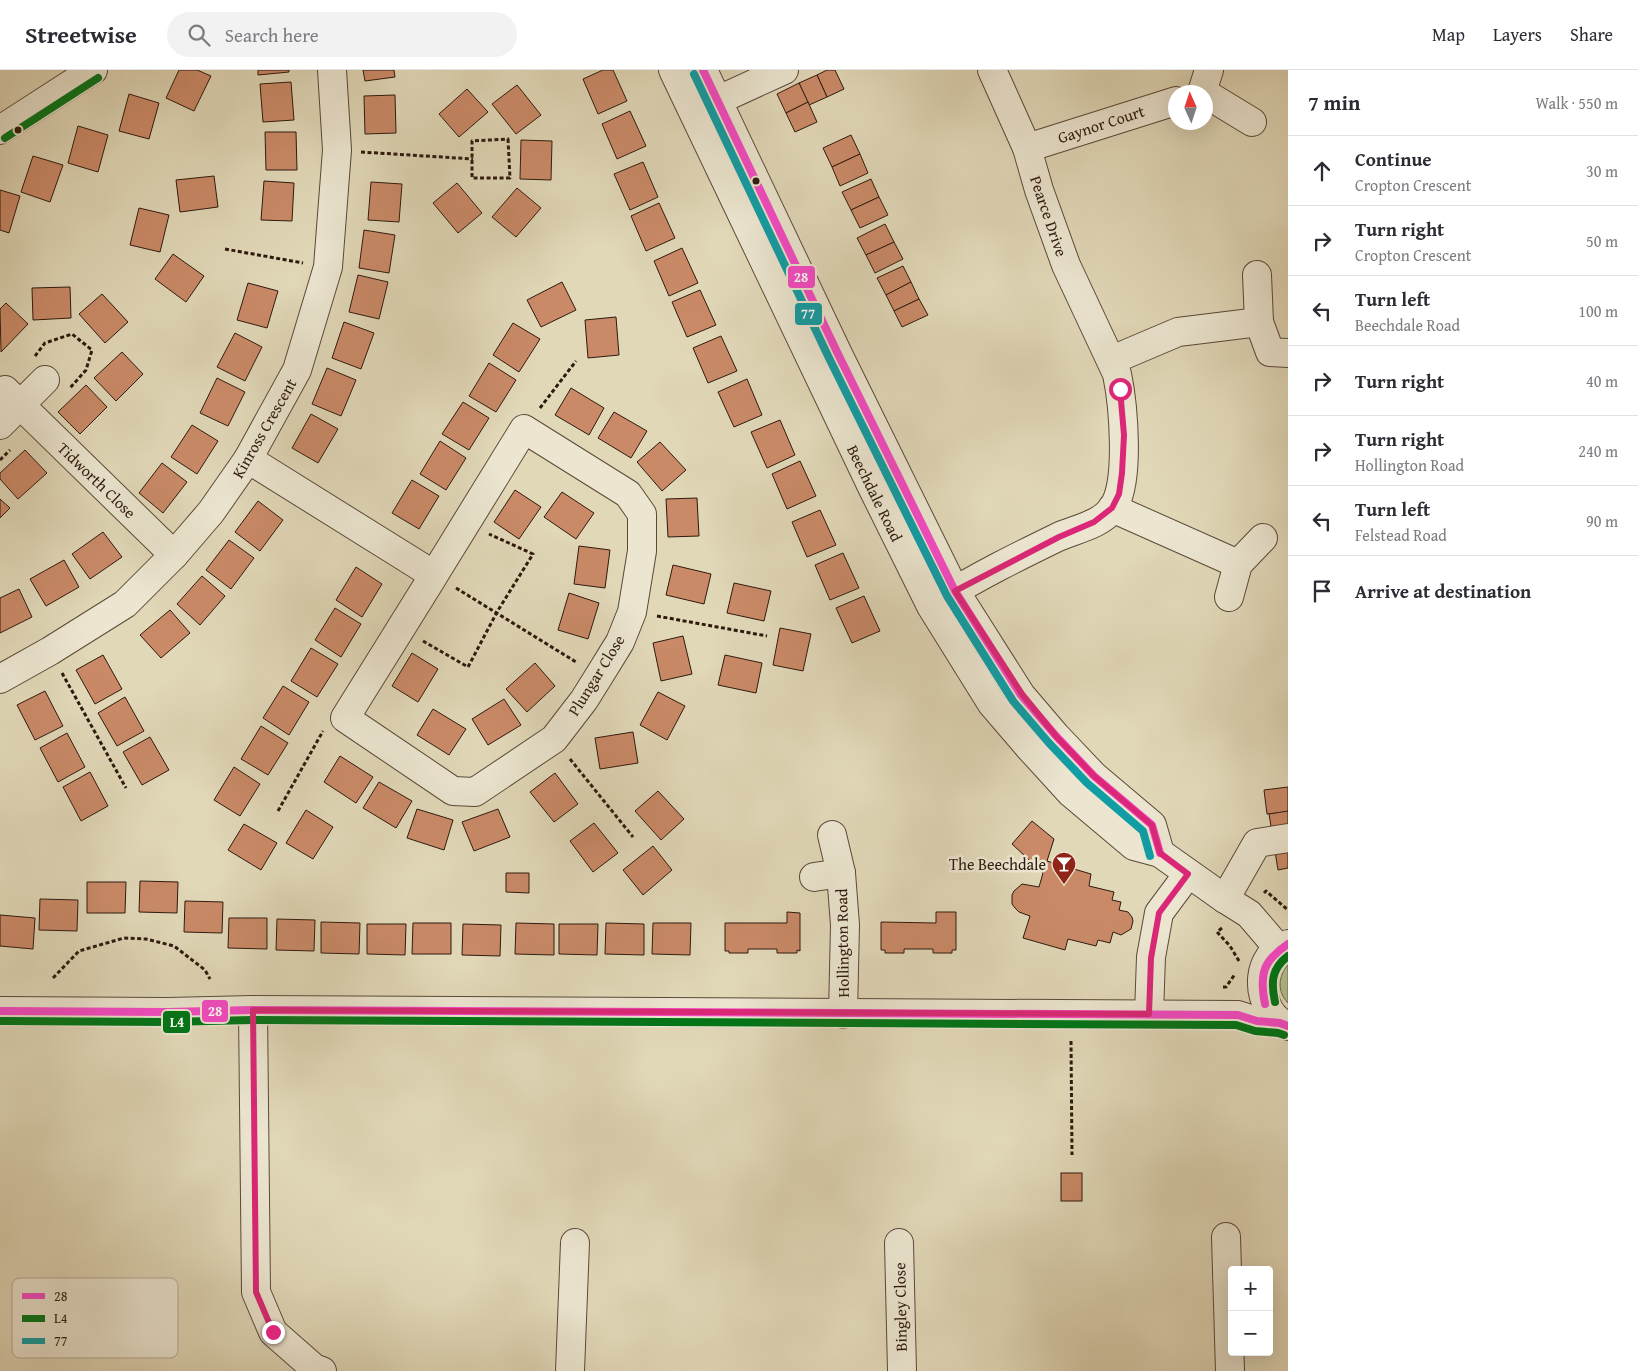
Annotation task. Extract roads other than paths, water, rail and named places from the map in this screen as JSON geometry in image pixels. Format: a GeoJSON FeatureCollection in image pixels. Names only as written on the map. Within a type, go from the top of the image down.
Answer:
{"type":"FeatureCollection","features":[{"type":"Feature","properties":{"kind":"street"},"geometry":{"type":"LineString","coordinates":[[0,130],[93,70]]}},
{"type":"Feature","properties":{"kind":"street","name":"Kinross Crescent"},"geometry":{"type":"LineString","coordinates":[[0,679],[50,651],[125,604],[174,555],[211,512],[248,459],[297,370],[328,268],[336,150],[332,70]]}},
{"type":"Feature","properties":{"kind":"street","name":"Beechdale Road"},"geometry":{"type":"LineString","coordinates":[[673,70],[931,606],[992,704],[1071,793],[1134,846],[1160,853],[1224,899],[1249,914],[1284,947]]}},
{"type":"Feature","properties":{"kind":"street","name":"Beechdale Road"},"geometry":{"type":"LineString","coordinates":[[703,70],[838,354],[955,591],[1022,694],[1056,736],[1094,776],[1152,825],[1160,853]]}},
{"type":"Feature","properties":{"kind":"street","name":"Pearce Drive"},"geometry":{"type":"LineString","coordinates":[[992,70],[1027,148],[1039,190],[1066,265],[1112,360],[1120,389],[1124,435],[1122,473],[1119,494],[1112,508]]}},
{"type":"Feature","properties":{"kind":"street"},"geometry":{"type":"LineString","coordinates":[[1205,85],[1209,70]]}},
{"type":"Feature","properties":{"kind":"street"},"geometry":{"type":"LineString","coordinates":[[693,112],[781,71]]}},
{"type":"Feature","properties":{"kind":"street"},"geometry":{"type":"LineString","coordinates":[[1213,99],[1252,122]]}},
{"type":"Feature","properties":{"kind":"street","name":"Gaynor Court"},"geometry":{"type":"LineString","coordinates":[[1027,148],[1168,104]]}},
{"type":"Feature","properties":{"kind":"street"},"geometry":{"type":"LineString","coordinates":[[1257,275],[1259,322],[1279,353]]}},
{"type":"Feature","properties":{"kind":"street"},"geometry":{"type":"LineString","coordinates":[[1112,360],[1178,332],[1259,322]]}},
{"type":"Feature","properties":{"kind":"street"},"geometry":{"type":"LineString","coordinates":[[0,425],[13,398],[45,380]]}},
{"type":"Feature","properties":{"kind":"street","name":"Tidworth Close"},"geometry":{"type":"LineString","coordinates":[[13,398],[174,555]]}},
{"type":"Feature","properties":{"kind":"street","name":"Plungar Close"},"geometry":{"type":"LineString","coordinates":[[524,429],[628,494],[642,514],[642,551],[632,612],[620,642],[584,700],[554,739],[474,792],[453,790],[346,718],[434,576],[524,429]]}},
{"type":"Feature","properties":{"kind":"street"},"geometry":{"type":"LineString","coordinates":[[248,459],[434,576]]}},
{"type":"Feature","properties":{"kind":"street"},"geometry":{"type":"LineString","coordinates":[[931,606],[955,591],[1059,537],[1094,522],[1112,508],[1238,564]]}},
{"type":"Feature","properties":{"kind":"street"},"geometry":{"type":"LineString","coordinates":[[1228,597],[1238,564],[1263,538]]}},
{"type":"Feature","properties":{"kind":"street","name":"Hollington Road"},"geometry":{"type":"LineString","coordinates":[[832,835],[840,873],[844,925],[843,1014]]}},
{"type":"Feature","properties":{"kind":"street"},"geometry":{"type":"LineString","coordinates":[[1224,899],[1256,843],[1288,838]]}},
{"type":"Feature","properties":{"kind":"street","name":"Hollington Road"},"geometry":{"type":"LineString","coordinates":[[814,877],[840,873]]}},
{"type":"Feature","properties":{"kind":"street"},"geometry":{"type":"LineString","coordinates":[[1149,1014],[1151,958],[1159,913],[1188,874]]}},
{"type":"Feature","properties":{"kind":"street"},"geometry":{"type":"LineString","coordinates":[[1278,1017],[1262,980],[1269,957],[1284,947]]}},
{"type":"Feature","properties":{"kind":"street"},"geometry":{"type":"LineString","coordinates":[[253,1010],[256,1292],[273,1332],[314,1368],[322,1371]]}},
{"type":"Feature","properties":{"kind":"street","name":"Hollington Road"},"geometry":{"type":"LineString","coordinates":[[0,1011],[166,1012],[253,1010],[1149,1014],[1238,1015],[1257,1021],[1278,1017]]}},
{"type":"Feature","properties":{"kind":"street"},"geometry":{"type":"LineString","coordinates":[[1226,1237],[1230,1371]]}},
{"type":"Feature","properties":{"kind":"street"},"geometry":{"type":"LineString","coordinates":[[570,1371],[575,1242]]}},
{"type":"Feature","properties":{"kind":"street","name":"Bingley Close"},"geometry":{"type":"LineString","coordinates":[[899,1243],[902,1371]]}},
{"type":"Feature","properties":{"kind":"place","name":"The Beechdale"},"geometry":{"type":"Point","coordinates":[1064,885]}}]}
